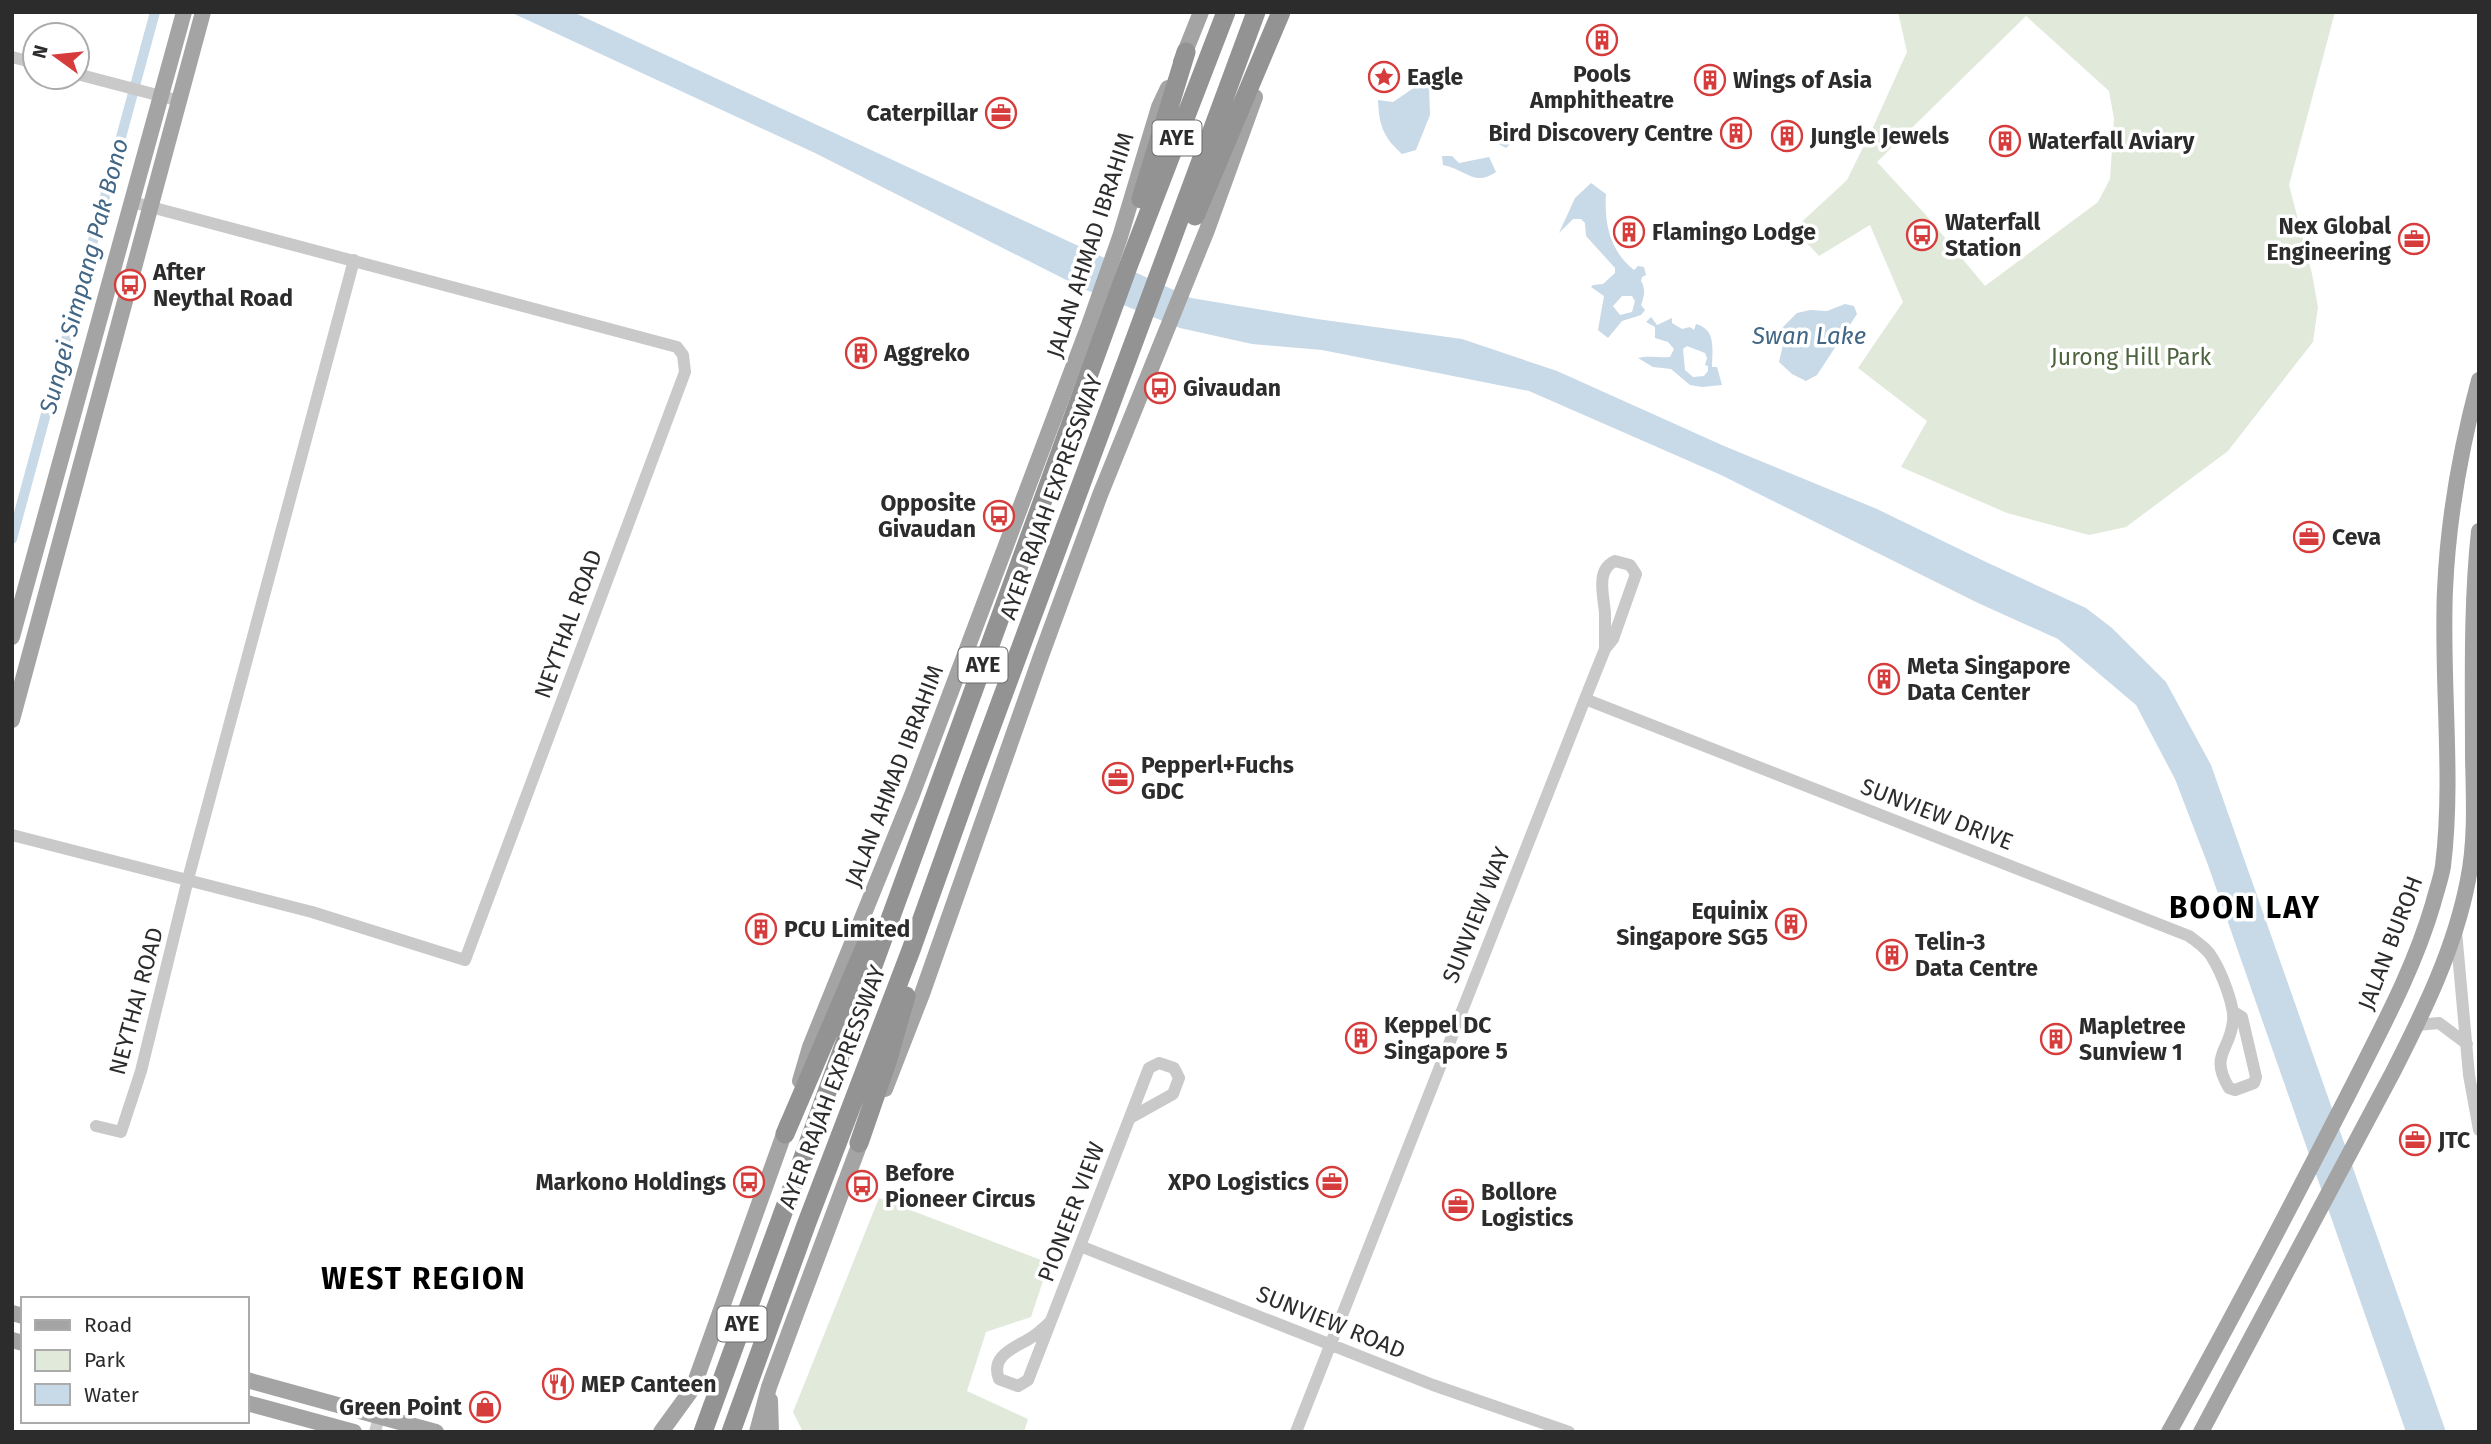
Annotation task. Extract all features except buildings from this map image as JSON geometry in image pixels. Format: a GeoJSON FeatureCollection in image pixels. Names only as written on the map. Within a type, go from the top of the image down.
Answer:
{"type":"FeatureCollection","features":[{"type":"Feature","properties":{"kind":"highway","name":"AYER RAJAH EXPRESSWAY"},"geometry":{"type":"LineString","coordinates":[[703,1432],[1129,264],[1226,12]]}},
{"type":"Feature","properties":{"kind":"highway","name":"AYER RAJAH EXPRESSWAY"},"geometry":{"type":"LineString","coordinates":[[731,1432],[1256,12]]}},
{"type":"Feature","properties":{"kind":"highway"},"geometry":{"type":"LineString","coordinates":[[1164,264],[1191,226],[1283,12]]}},
{"type":"Feature","properties":{"kind":"highway"},"geometry":{"type":"LineString","coordinates":[[1129,264],[1126,250],[1186,52]]}},
{"type":"Feature","properties":{"kind":"highway"},"geometry":{"type":"LineString","coordinates":[[785,1134],[881,908],[914,848]]}},
{"type":"Feature","properties":{"kind":"highway"},"geometry":{"type":"LineString","coordinates":[[859,1143],[887,1062],[913,972],[911,950]]}},
{"type":"Feature","properties":{"kind":"main road"},"geometry":{"type":"LineString","coordinates":[[12,637],[132,202],[154,94],[184,12]]}},
{"type":"Feature","properties":{"kind":"main road"},"geometry":{"type":"LineString","coordinates":[[12,720],[203,12]]}},
{"type":"Feature","properties":{"kind":"main road","name":"JALAN AHMAD IBRAHIM"},"geometry":{"type":"LineString","coordinates":[[661,1432],[693,1388],[785,1134],[810,1047],[912,795],[977,625],[1120,237],[1159,107],[1186,52],[1201,12]]}},
{"type":"Feature","properties":{"kind":"main road"},"geometry":{"type":"LineString","coordinates":[[757,1432],[769,1387],[859,1143],[894,1072],[1054,619],[1122,438],[1207,230],[1283,12]]}},
{"type":"Feature","properties":{"kind":"main road","name":"JALAN BUROH"},"geometry":{"type":"LineString","coordinates":[[2169,1432],[2303,1182],[2404,982],[2427,923],[2443,869],[2446,818],[2445,590],[2455,495],[2479,380]]}},
{"type":"Feature","properties":{"kind":"main road"},"geometry":{"type":"LineString","coordinates":[[2201,1432],[2417,1025],[2456,931],[2469,878],[2474,827],[2473,590],[2479,530]]}},
{"type":"Feature","properties":{"kind":"main road"},"geometry":{"type":"LineString","coordinates":[[248,1380],[377,1424],[436,1432]]}},
{"type":"Feature","properties":{"kind":"main road"},"geometry":{"type":"LineString","coordinates":[[769,1387],[771,1432]]}},
{"type":"Feature","properties":{"kind":"main road"},"geometry":{"type":"LineString","coordinates":[[248,1403],[354,1432]]}},
{"type":"Feature","properties":{"kind":"street"},"geometry":{"type":"LineString","coordinates":[[91,78],[180,101]]}},
{"type":"Feature","properties":{"kind":"street","name":"NEYTHAL ROAD"},"geometry":{"type":"LineString","coordinates":[[12,835],[312,912],[465,960],[685,372],[683,355],[677,347],[132,202]]}},
{"type":"Feature","properties":{"kind":"street"},"geometry":{"type":"LineString","coordinates":[[188,879],[354,260]]}},
{"type":"Feature","properties":{"kind":"street","name":"SUNVIEW WAY"},"geometry":{"type":"LineString","coordinates":[[1296,1432],[1462,1004],[1605,649],[1613,639],[1636,574],[1630,565],[1615,561],[1608,566],[1602,582],[1605,649]]}},
{"type":"Feature","properties":{"kind":"street","name":"SUNVIEW DRIVE"},"geometry":{"type":"LineString","coordinates":[[1585,699],[2189,936],[2213,958],[2234,1012],[2231,1034],[2219,1058],[2222,1076],[2229,1088],[2235,1090],[2254,1083],[2256,1077],[2242,1017],[2234,1012]]}},
{"type":"Feature","properties":{"kind":"street","name":"NEYTHAI ROAD"},"geometry":{"type":"LineString","coordinates":[[96,1126],[121,1132],[141,1071],[188,879]]}},
{"type":"Feature","properties":{"kind":"street"},"geometry":{"type":"LineString","coordinates":[[2456,931],[2469,1074],[2479,1130]]}},
{"type":"Feature","properties":{"kind":"street"},"geometry":{"type":"LineString","coordinates":[[2417,1025],[2439,1023],[2467,1044]]}},
{"type":"Feature","properties":{"kind":"street","name":"PIONEER VIEW"},"geometry":{"type":"LineString","coordinates":[[1051,1321],[1030,1339],[1007,1350],[997,1368],[999,1379],[1018,1386],[1025,1383],[1051,1321],[1149,1068],[1159,1063],[1174,1069],[1179,1078],[1173,1094],[1130,1118]]}},
{"type":"Feature","properties":{"kind":"street","name":"SUNVIEW ROAD"},"geometry":{"type":"LineString","coordinates":[[1080,1246],[1433,1385],[1569,1432]]}},
{"type":"Feature","properties":{"kind":"street"},"geometry":{"type":"LineString","coordinates":[[2158,1432],[2179,1413]]}},
{"type":"Feature","properties":{"kind":"green space","name":"Jurong Hill Park"},"geometry":{"type":"Polygon","coordinates":[[[1898,12],[2335,12],[2289,185],[2318,307],[2313,342],[2228,451],[2126,527],[2089,535],[2007,513],[1901,467],[1927,421],[1858,368],[1903,302],[1870,225],[1819,256],[1794,229],[1847,180],[1907,52],[1898,12]],[[2026,16],[1877,162],[1926,215],[1985,286],[2098,202],[2110,179],[2114,119],[2109,91],[2026,16]]]}},
{"type":"Feature","properties":{"kind":"green space"},"geometry":{"type":"Polygon","coordinates":[[[879,1198],[1049,1263],[1031,1317],[986,1332],[967,1391],[1028,1419],[1024,1432],[803,1432],[793,1412],[879,1198]]]}},
{"type":"Feature","properties":{"kind":"water"},"geometry":{"type":"Polygon","coordinates":[[[510,12],[573,12],[1191,298],[1462,339],[1557,371],[1724,446],[1877,509],[2086,608],[2112,628],[2166,682],[2211,765],[2446,1432],[2406,1432],[2208,865],[2175,779],[2136,705],[2058,639],[1978,603],[1721,475],[1529,391],[1322,350],[1252,344],[1180,328],[1084,289],[815,153],[510,12]]]}},
{"type":"Feature","properties":{"kind":"water"},"geometry":{"type":"Polygon","coordinates":[[[1421,83],[1429,86],[1430,115],[1416,150],[1402,154],[1383,130],[1378,100],[1393,102],[1421,83]]]}},
{"type":"Feature","properties":{"kind":"water"},"geometry":{"type":"Polygon","coordinates":[[[1511,126],[1514,140],[1506,148],[1486,137],[1494,127],[1511,126]]]}},
{"type":"Feature","properties":{"kind":"water"},"geometry":{"type":"Polygon","coordinates":[[[1442,156],[1452,156],[1459,163],[1489,157],[1496,172],[1476,178],[1443,165],[1442,156]]]}},
{"type":"Feature","properties":{"kind":"water"},"geometry":{"type":"Polygon","coordinates":[[[1591,183],[1606,194],[1606,216],[1614,246],[1634,270],[1638,266],[1644,267],[1646,275],[1641,281],[1644,293],[1641,305],[1645,310],[1641,315],[1622,321],[1608,338],[1598,330],[1604,296],[1591,287],[1603,284],[1615,273],[1615,268],[1586,236],[1585,223],[1581,219],[1573,219],[1559,233],[1575,198],[1591,183]],[[1622,296],[1613,306],[1620,315],[1632,312],[1635,301],[1632,296],[1622,296]]]}},
{"type":"Feature","properties":{"kind":"water","name":"Swan Lake"},"geometry":{"type":"Polygon","coordinates":[[[1845,304],[1854,306],[1857,314],[1817,375],[1806,381],[1792,374],[1779,362],[1783,345],[1779,331],[1797,313],[1810,310],[1827,311],[1845,304]]]}},
{"type":"Feature","properties":{"kind":"water"},"geometry":{"type":"Polygon","coordinates":[[[1651,317],[1657,325],[1672,318],[1672,323],[1682,329],[1690,327],[1694,330],[1696,324],[1703,327],[1712,341],[1712,367],[1717,367],[1722,385],[1690,385],[1671,369],[1653,367],[1638,358],[1670,357],[1674,349],[1668,342],[1655,338],[1655,327],[1646,322],[1651,317]],[[1687,346],[1683,349],[1685,370],[1693,377],[1704,376],[1708,371],[1705,353],[1687,346]]]}},
{"type":"Feature","properties":{"kind":"waterway","name":"Sungei Simpang Pak Bono"},"geometry":{"type":"LineString","coordinates":[[12,539],[155,12]]}},
{"type":"Feature","properties":{"kind":"place","name":"Pools Amphitheatre"},"geometry":{"type":"Point","coordinates":[1602,40]}},
{"type":"Feature","properties":{"kind":"place","name":"Eagle"},"geometry":{"type":"Point","coordinates":[1384,77]}},
{"type":"Feature","properties":{"kind":"place","name":"Wings of Asia"},"geometry":{"type":"Point","coordinates":[1710,80]}},
{"type":"Feature","properties":{"kind":"place","name":"Caterpillar"},"geometry":{"type":"Point","coordinates":[1001,113]}},
{"type":"Feature","properties":{"kind":"place","name":"Bird Discovery Centre"},"geometry":{"type":"Point","coordinates":[1736,133]}},
{"type":"Feature","properties":{"kind":"place","name":"Jungle Jewels"},"geometry":{"type":"Point","coordinates":[1787,136]}},
{"type":"Feature","properties":{"kind":"place","name":"Waterfall Aviary"},"geometry":{"type":"Point","coordinates":[2005,141]}},
{"type":"Feature","properties":{"kind":"place","name":"Flamingo Lodge"},"geometry":{"type":"Point","coordinates":[1629,232]}},
{"type":"Feature","properties":{"kind":"place","name":"Waterfall Station"},"geometry":{"type":"Point","coordinates":[1922,235]}},
{"type":"Feature","properties":{"kind":"place","name":"Nex Global Engineering"},"geometry":{"type":"Point","coordinates":[2414,239]}},
{"type":"Feature","properties":{"kind":"place","name":"After Neythal Road"},"geometry":{"type":"Point","coordinates":[130,285]}},
{"type":"Feature","properties":{"kind":"place","name":"Aggreko"},"geometry":{"type":"Point","coordinates":[861,353]}},
{"type":"Feature","properties":{"kind":"place","name":"Givaudan"},"geometry":{"type":"Point","coordinates":[1160,388]}},
{"type":"Feature","properties":{"kind":"place","name":"Opposite Givaudan"},"geometry":{"type":"Point","coordinates":[999,516]}},
{"type":"Feature","properties":{"kind":"place","name":"Ceva"},"geometry":{"type":"Point","coordinates":[2309,537]}},
{"type":"Feature","properties":{"kind":"place","name":"Meta Singapore Data Center"},"geometry":{"type":"Point","coordinates":[1884,679]}},
{"type":"Feature","properties":{"kind":"place","name":"Pepperl+Fuchs GDC"},"geometry":{"type":"Point","coordinates":[1118,778]}},
{"type":"Feature","properties":{"kind":"place","name":"Equinix Singapore SG5"},"geometry":{"type":"Point","coordinates":[1791,924]}},
{"type":"Feature","properties":{"kind":"place","name":"PCU Limited"},"geometry":{"type":"Point","coordinates":[761,929]}},
{"type":"Feature","properties":{"kind":"place","name":"Telin-3 Data Centre"},"geometry":{"type":"Point","coordinates":[1892,955]}},
{"type":"Feature","properties":{"kind":"place","name":"Keppel DC Singapore 5"},"geometry":{"type":"Point","coordinates":[1361,1038]}},
{"type":"Feature","properties":{"kind":"place","name":"Mapletree Sunview 1"},"geometry":{"type":"Point","coordinates":[2056,1039]}},
{"type":"Feature","properties":{"kind":"place","name":"JTC"},"geometry":{"type":"Point","coordinates":[2415,1140]}},
{"type":"Feature","properties":{"kind":"place","name":"Markono Holdings"},"geometry":{"type":"Point","coordinates":[749,1182]}},
{"type":"Feature","properties":{"kind":"place","name":"XPO Logistics"},"geometry":{"type":"Point","coordinates":[1332,1182]}},
{"type":"Feature","properties":{"kind":"place","name":"Before Pioneer Circus"},"geometry":{"type":"Point","coordinates":[862,1186]}},
{"type":"Feature","properties":{"kind":"place","name":"Bollore Logistics"},"geometry":{"type":"Point","coordinates":[1458,1205]}},
{"type":"Feature","properties":{"kind":"place","name":"MEP Canteen"},"geometry":{"type":"Point","coordinates":[558,1384]}},
{"type":"Feature","properties":{"kind":"place","name":"Green Point"},"geometry":{"type":"Point","coordinates":[485,1407]}},
{"type":"Feature","properties":{"kind":"district","name":"BOON LAY"},"geometry":{"type":"Point","coordinates":[2245,908]}},
{"type":"Feature","properties":{"kind":"district","name":"WEST REGION"},"geometry":{"type":"Point","coordinates":[424,1279]}}]}
